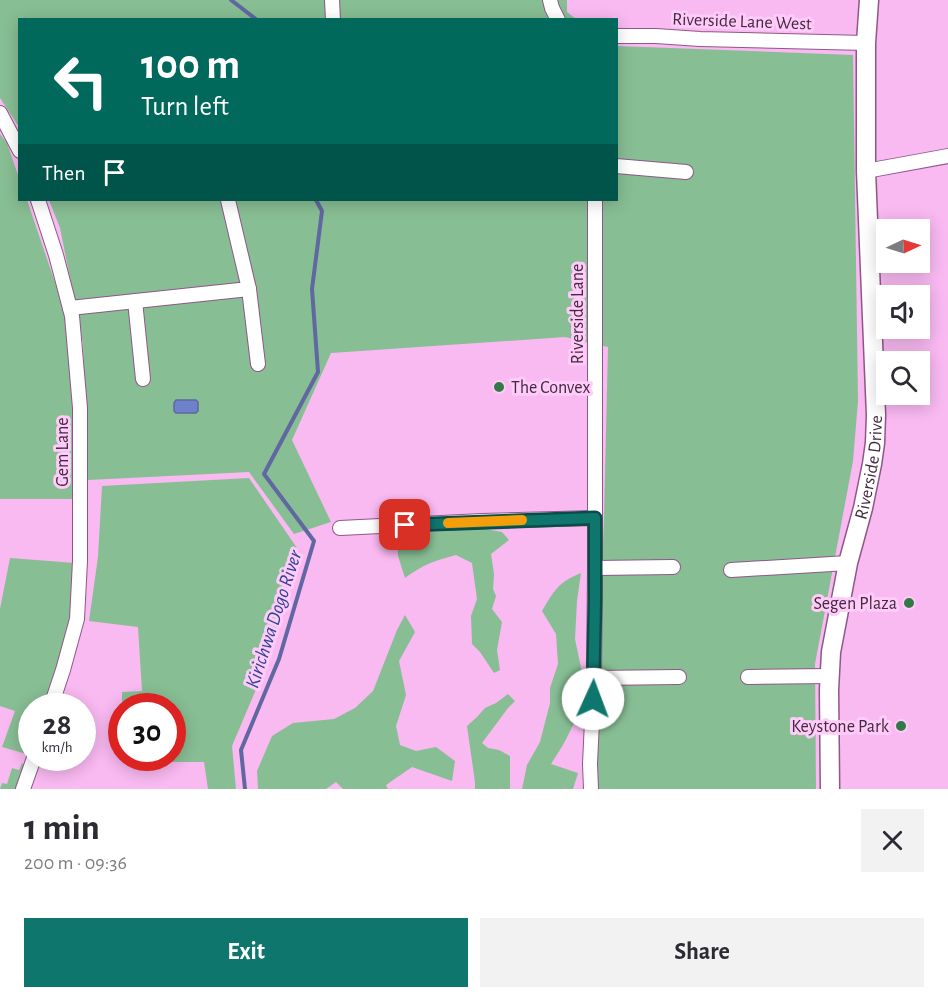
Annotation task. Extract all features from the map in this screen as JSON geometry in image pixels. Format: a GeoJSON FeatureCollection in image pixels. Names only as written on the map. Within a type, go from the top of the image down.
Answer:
{"type":"FeatureCollection","features":[{"type":"Feature","properties":{"kind":"street"},"geometry":{"type":"LineString","coordinates":[[332,0],[333,18]]}},
{"type":"Feature","properties":{"kind":"street"},"geometry":{"type":"LineString","coordinates":[[550,0],[557,18]]}},
{"type":"Feature","properties":{"kind":"street","name":"Riverside Drive"},"geometry":{"type":"LineString","coordinates":[[830,789],[830,676],[833,641],[875,443],[866,171],[866,43],[869,0]]}},
{"type":"Feature","properties":{"kind":"street","name":"Riverside Lane West"},"geometry":{"type":"LineString","coordinates":[[618,36],[866,43]]}},
{"type":"Feature","properties":{"kind":"street"},"geometry":{"type":"LineString","coordinates":[[0,113],[18,147]]}},
{"type":"Feature","properties":{"kind":"street"},"geometry":{"type":"LineString","coordinates":[[866,171],[948,156]]}},
{"type":"Feature","properties":{"kind":"street"},"geometry":{"type":"LineString","coordinates":[[618,166],[686,172]]}},
{"type":"Feature","properties":{"kind":"street","name":"Gem Lane"},"geometry":{"type":"LineString","coordinates":[[38,201],[70,308],[80,408],[79,592],[76,619],[55,693]]}},
{"type":"Feature","properties":{"kind":"street"},"geometry":{"type":"LineString","coordinates":[[228,201],[249,289],[258,364]]}},
{"type":"Feature","properties":{"kind":"street","name":"Riverside Lane"},"geometry":{"type":"LineString","coordinates":[[591,789],[595,568],[595,201]]}},
{"type":"Feature","properties":{"kind":"street"},"geometry":{"type":"LineString","coordinates":[[70,308],[249,289]]}},
{"type":"Feature","properties":{"kind":"street"},"geometry":{"type":"LineString","coordinates":[[135,301],[143,379]]}},
{"type":"Feature","properties":{"kind":"street"},"geometry":{"type":"LineString","coordinates":[[340,528],[494,520],[595,518]]}},
{"type":"Feature","properties":{"kind":"street"},"geometry":{"type":"LineString","coordinates":[[731,570],[848,563]]}},
{"type":"Feature","properties":{"kind":"street"},"geometry":{"type":"LineString","coordinates":[[595,568],[673,567]]}},
{"type":"Feature","properties":{"kind":"street"},"geometry":{"type":"LineString","coordinates":[[748,676],[830,676]]}},
{"type":"Feature","properties":{"kind":"street"},"geometry":{"type":"LineString","coordinates":[[594,678],[679,677]]}},
{"type":"Feature","properties":{"kind":"street"},"geometry":{"type":"LineString","coordinates":[[22,789],[29,771]]}},
{"type":"Feature","properties":{"kind":"green space"},"geometry":{"type":"Polygon","coordinates":[[[0,0],[567,0],[567,12],[575,18],[18,18],[18,125],[0,98],[0,0]]]}},
{"type":"Feature","properties":{"kind":"green space"},"geometry":{"type":"Polygon","coordinates":[[[618,46],[853,55],[858,401],[853,461],[815,664],[816,789],[597,789],[597,685],[608,347],[565,337],[331,353],[292,440],[331,522],[294,534],[249,472],[88,480],[83,343],[60,228],[49,201],[618,201],[618,46]]]}},
{"type":"Feature","properties":{"kind":"green space"},"geometry":{"type":"Polygon","coordinates":[[[0,134],[7,143],[18,175],[18,201],[27,201],[64,309],[71,350],[76,404],[76,499],[0,499],[0,134]]]}},
{"type":"Feature","properties":{"kind":"green space"},"geometry":{"type":"Polygon","coordinates":[[[249,478],[297,548],[273,649],[232,746],[236,789],[208,789],[204,762],[186,762],[186,693],[122,693],[142,691],[138,627],[89,621],[98,557],[102,486],[249,478]]]}},
{"type":"Feature","properties":{"kind":"green space"},"geometry":{"type":"Polygon","coordinates":[[[474,527],[502,532],[509,540],[491,554],[494,574],[493,589],[496,596],[492,609],[502,622],[497,650],[500,670],[494,673],[472,644],[471,616],[477,599],[472,563],[456,555],[429,564],[405,578],[398,556],[397,540],[417,534],[474,527]]]}},
{"type":"Feature","properties":{"kind":"green space"},"geometry":{"type":"Polygon","coordinates":[[[10,558],[75,563],[71,617],[48,693],[18,693],[18,752],[2,747],[15,711],[0,706],[0,609],[10,558]]]}},
{"type":"Feature","properties":{"kind":"green space"},"geometry":{"type":"Polygon","coordinates":[[[581,573],[575,639],[583,677],[581,710],[551,764],[578,773],[573,789],[522,789],[527,765],[540,742],[550,703],[550,688],[558,664],[556,634],[542,611],[557,588],[581,573]]]}},
{"type":"Feature","properties":{"kind":"green space"},"geometry":{"type":"Polygon","coordinates":[[[405,615],[415,632],[399,661],[406,695],[396,726],[400,745],[416,751],[436,747],[455,761],[452,781],[412,767],[386,785],[388,789],[343,789],[336,782],[326,789],[258,789],[257,771],[272,736],[293,723],[334,719],[355,708],[373,691],[405,615]]]}},
{"type":"Feature","properties":{"kind":"green space"},"geometry":{"type":"Polygon","coordinates":[[[508,694],[515,701],[482,743],[488,748],[499,750],[510,756],[510,789],[475,789],[467,726],[485,708],[508,694]]]}},
{"type":"Feature","properties":{"kind":"green space"},"geometry":{"type":"Polygon","coordinates":[[[12,768],[26,771],[20,789],[0,789],[2,783],[7,784],[12,768]]]}},
{"type":"Feature","properties":{"kind":"water"},"geometry":{"type":"Polygon","coordinates":[[[176,400],[196,400],[198,411],[196,413],[176,413],[174,403],[176,400]]]}},
{"type":"Feature","properties":{"kind":"waterway","name":"Kirichwa Dogo River"},"geometry":{"type":"LineString","coordinates":[[231,0],[254,18]]}},
{"type":"Feature","properties":{"kind":"waterway","name":"Kirichwa Dogo River"},"geometry":{"type":"LineString","coordinates":[[245,789],[241,750],[279,659],[314,541],[264,474],[318,372],[312,289],[322,211],[317,201]]}},
{"type":"Feature","properties":{"kind":"slow traffic"},"geometry":{"type":"LineString","coordinates":[[448,523],[522,520]]}},
{"type":"Feature","properties":{"kind":"place","name":"The Convex"},"geometry":{"type":"Point","coordinates":[499,387]}},
{"type":"Feature","properties":{"kind":"place","name":"Segen Plaza"},"geometry":{"type":"Point","coordinates":[909,603]}},
{"type":"Feature","properties":{"kind":"place","name":"Keystone Park"},"geometry":{"type":"Point","coordinates":[901,726]}},
{"type":"Feature","properties":{"kind":"route"},"geometry":{"type":"LineString","coordinates":[[405,525],[595,518],[593,699]]}}]}
